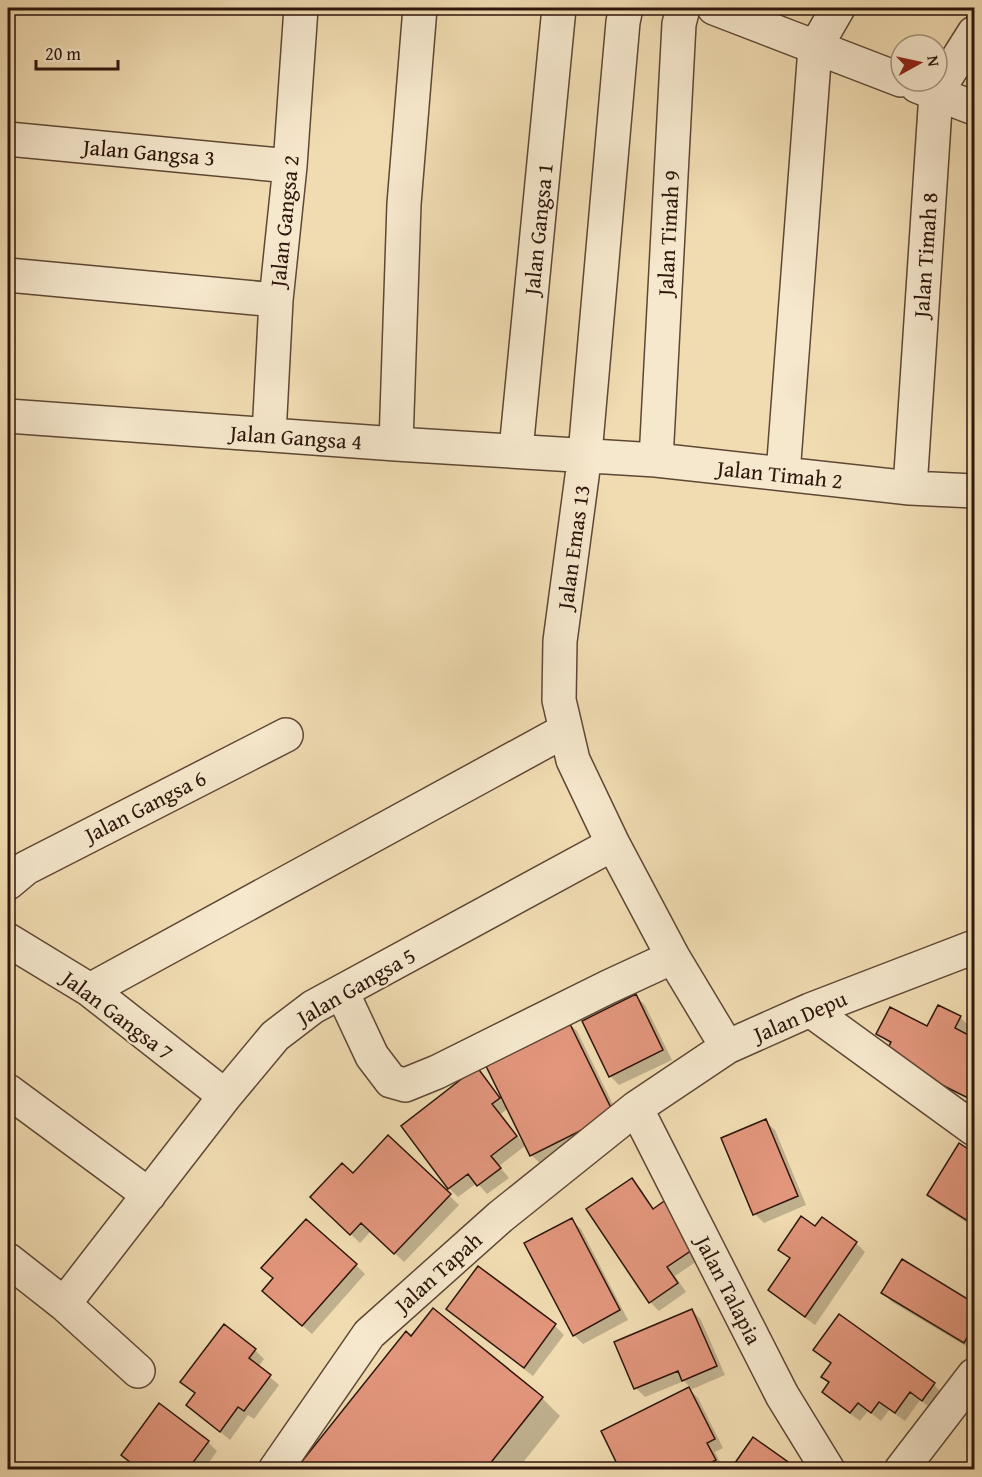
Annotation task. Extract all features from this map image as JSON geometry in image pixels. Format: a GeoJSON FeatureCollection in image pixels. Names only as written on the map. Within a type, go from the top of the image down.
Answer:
{"type":"FeatureCollection","features":[{"type":"Feature","properties":{"kind":"street","name":"Jalan Gangsa 2"},"geometry":{"type":"LineString","coordinates":[[269,435],[276,300],[290,166],[301,8]]}},
{"type":"Feature","properties":{"kind":"street"},"geometry":{"type":"LineString","coordinates":[[396,444],[404,204],[420,8]]}},
{"type":"Feature","properties":{"kind":"street","name":"Jalan Gangsa 1"},"geometry":{"type":"LineString","coordinates":[[516,450],[559,8]]}},
{"type":"Feature","properties":{"kind":"street","name":"Jalan Emas 13"},"geometry":{"type":"LineString","coordinates":[[626,8],[585,454],[560,641],[559,700],[573,760],[613,844],[673,957],[727,1047]]}},
{"type":"Feature","properties":{"kind":"street","name":"Jalan Timah 9"},"geometry":{"type":"LineString","coordinates":[[656,460],[679,24],[683,8]]}},
{"type":"Feature","properties":{"kind":"street"},"geometry":{"type":"LineString","coordinates":[[714,8],[889,75]]}},
{"type":"Feature","properties":{"kind":"street"},"geometry":{"type":"LineString","coordinates":[[783,474],[815,48],[838,8]]}},
{"type":"Feature","properties":{"kind":"street","name":"Jalan Timah 8"},"geometry":{"type":"LineString","coordinates":[[949,73],[975,33]]}},
{"type":"Feature","properties":{"kind":"street"},"geometry":{"type":"LineString","coordinates":[[936,93],[975,108]]}},
{"type":"Feature","properties":{"kind":"street","name":"Jalan Timah 8"},"geometry":{"type":"LineString","coordinates":[[910,488],[936,93]]}},
{"type":"Feature","properties":{"kind":"street","name":"Jalan Gangsa 3"},"geometry":{"type":"LineString","coordinates":[[8,139],[290,166]]}},
{"type":"Feature","properties":{"kind":"street"},"geometry":{"type":"LineString","coordinates":[[8,275],[276,300]]}},
{"type":"Feature","properties":{"kind":"street","name":"Jalan Gangsa 4"},"geometry":{"type":"LineString","coordinates":[[8,416],[396,444],[585,454]]}},
{"type":"Feature","properties":{"kind":"street","name":"Jalan Timah 2"},"geometry":{"type":"LineString","coordinates":[[585,454],[910,488],[975,491]]}},
{"type":"Feature","properties":{"kind":"street"},"geometry":{"type":"LineString","coordinates":[[90,990],[566,730]]}},
{"type":"Feature","properties":{"kind":"street","name":"Jalan Gangsa 6"},"geometry":{"type":"LineString","coordinates":[[8,883],[26,868],[286,735]]}},
{"type":"Feature","properties":{"kind":"street","name":"Jalan Gangsa 5"},"geometry":{"type":"LineString","coordinates":[[64,1304],[225,1096],[275,1036],[313,1007],[613,844]]}},
{"type":"Feature","properties":{"kind":"street","name":"Jalan Gangsa 7"},"geometry":{"type":"LineString","coordinates":[[8,939],[90,990],[225,1096]]}},
{"type":"Feature","properties":{"kind":"street","name":"Jalan Depu"},"geometry":{"type":"LineString","coordinates":[[636,1108],[727,1047],[810,1010],[975,947]]}},
{"type":"Feature","properties":{"kind":"street"},"geometry":{"type":"LineString","coordinates":[[342,992],[372,1056],[392,1081],[405,1085],[437,1072],[673,957]]}},
{"type":"Feature","properties":{"kind":"street"},"geometry":{"type":"LineString","coordinates":[[810,1010],[975,1129]]}},
{"type":"Feature","properties":{"kind":"street"},"geometry":{"type":"LineString","coordinates":[[8,1091],[149,1195]]}},
{"type":"Feature","properties":{"kind":"street","name":"Jalan Tapah"},"geometry":{"type":"LineString","coordinates":[[275,1470],[369,1334],[500,1217],[636,1108]]}},
{"type":"Feature","properties":{"kind":"street","name":"Jalan Talapia"},"geometry":{"type":"LineString","coordinates":[[636,1108],[782,1395],[828,1470]]}},
{"type":"Feature","properties":{"kind":"street"},"geometry":{"type":"LineString","coordinates":[[8,1260],[64,1304],[138,1371]]}},
{"type":"Feature","properties":{"kind":"street"},"geometry":{"type":"LineString","coordinates":[[901,1470],[975,1375]]}},
{"type":"Feature","properties":{"kind":"building"},"geometry":{"type":"Polygon","coordinates":[[[636,994],[663,1050],[609,1077],[582,1021],[636,994]]]}},
{"type":"Feature","properties":{"kind":"building"},"geometry":{"type":"Polygon","coordinates":[[[938,1005],[961,1016],[955,1028],[974,1038],[974,1101],[884,1056],[891,1042],[876,1034],[890,1007],[927,1026],[938,1005]]]}},
{"type":"Feature","properties":{"kind":"building"},"geometry":{"type":"Polygon","coordinates":[[[568,1020],[614,1114],[530,1156],[484,1062],[568,1020]]]}},
{"type":"Feature","properties":{"kind":"building"},"geometry":{"type":"Polygon","coordinates":[[[477,1067],[500,1098],[492,1104],[517,1136],[491,1156],[501,1168],[477,1186],[468,1174],[448,1189],[401,1126],[477,1067]]]}},
{"type":"Feature","properties":{"kind":"building"},"geometry":{"type":"Polygon","coordinates":[[[766,1119],[798,1196],[753,1215],[721,1138],[766,1119]]]}},
{"type":"Feature","properties":{"kind":"building"},"geometry":{"type":"Polygon","coordinates":[[[388,1135],[451,1194],[394,1254],[361,1223],[350,1235],[310,1197],[342,1163],[353,1173],[388,1135]]]}},
{"type":"Feature","properties":{"kind":"building"},"geometry":{"type":"Polygon","coordinates":[[[959,1143],[974,1153],[974,1225],[927,1195],[959,1143]]]}},
{"type":"Feature","properties":{"kind":"building"},"geometry":{"type":"Polygon","coordinates":[[[632,1178],[653,1209],[667,1199],[698,1246],[667,1267],[678,1283],[649,1303],[586,1209],[632,1178]]]}},
{"type":"Feature","properties":{"kind":"building"},"geometry":{"type":"Polygon","coordinates":[[[801,1216],[815,1226],[822,1217],[857,1242],[805,1317],[768,1290],[790,1258],[778,1250],[801,1216]]]}},
{"type":"Feature","properties":{"kind":"building"},"geometry":{"type":"Polygon","coordinates":[[[572,1218],[620,1310],[573,1336],[524,1243],[572,1218]]]}},
{"type":"Feature","properties":{"kind":"building"},"geometry":{"type":"Polygon","coordinates":[[[306,1219],[357,1264],[302,1326],[262,1291],[273,1278],[261,1268],[306,1219]]]}},
{"type":"Feature","properties":{"kind":"building"},"geometry":{"type":"Polygon","coordinates":[[[902,1259],[974,1303],[974,1326],[964,1343],[881,1293],[902,1259]]]}},
{"type":"Feature","properties":{"kind":"building"},"geometry":{"type":"Polygon","coordinates":[[[478,1266],[556,1324],[524,1368],[446,1309],[478,1266]]]}},
{"type":"Feature","properties":{"kind":"building"},"geometry":{"type":"Polygon","coordinates":[[[433,1308],[543,1397],[485,1470],[295,1470],[406,1331],[411,1336],[433,1308]]]}},
{"type":"Feature","properties":{"kind":"building"},"geometry":{"type":"Polygon","coordinates":[[[692,1309],[717,1366],[682,1381],[678,1371],[634,1389],[614,1342],[692,1309]]]}},
{"type":"Feature","properties":{"kind":"building"},"geometry":{"type":"Polygon","coordinates":[[[839,1314],[935,1383],[922,1401],[910,1392],[895,1413],[879,1402],[871,1413],[858,1403],[850,1413],[822,1392],[829,1382],[821,1377],[831,1363],[813,1350],[839,1314]]]}},
{"type":"Feature","properties":{"kind":"building"},"geometry":{"type":"Polygon","coordinates":[[[224,1324],[256,1349],[249,1358],[271,1375],[244,1411],[238,1407],[220,1432],[186,1405],[195,1393],[180,1382],[224,1324]]]}},
{"type":"Feature","properties":{"kind":"building"},"geometry":{"type":"Polygon","coordinates":[[[689,1387],[715,1439],[707,1443],[716,1460],[697,1470],[620,1470],[601,1431],[689,1387]]]}},
{"type":"Feature","properties":{"kind":"building"},"geometry":{"type":"Polygon","coordinates":[[[159,1403],[209,1441],[191,1465],[198,1470],[140,1470],[121,1455],[159,1403]]]}},
{"type":"Feature","properties":{"kind":"building"},"geometry":{"type":"Polygon","coordinates":[[[753,1437],[798,1469],[798,1470],[730,1470],[753,1437]]]}}]}
